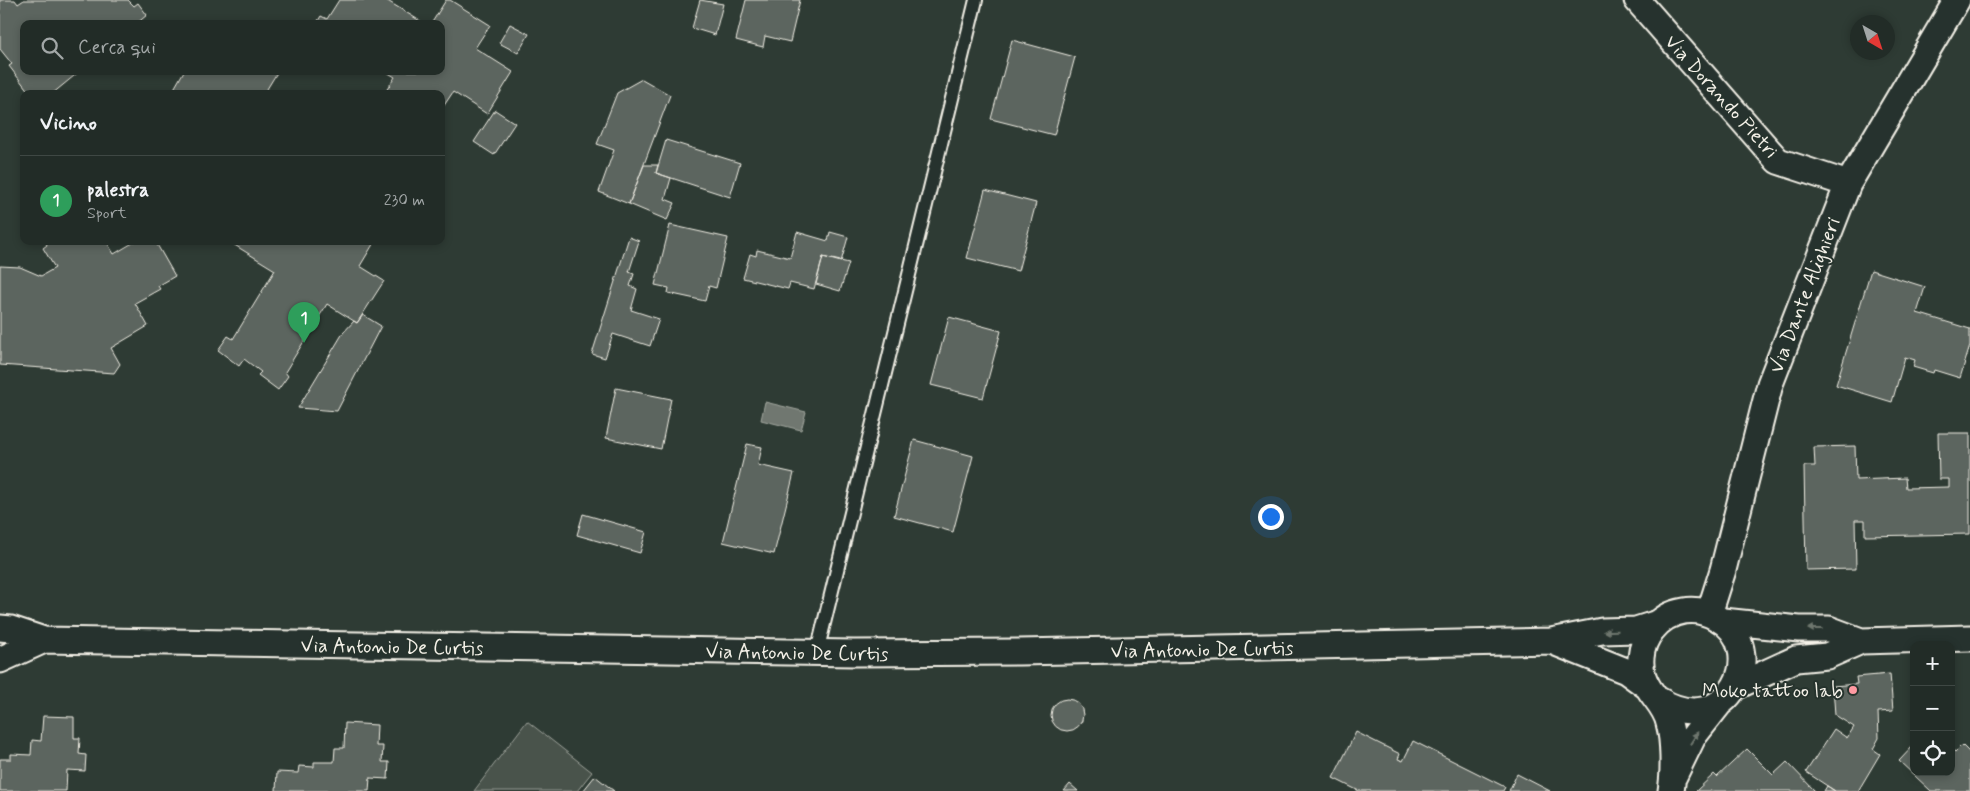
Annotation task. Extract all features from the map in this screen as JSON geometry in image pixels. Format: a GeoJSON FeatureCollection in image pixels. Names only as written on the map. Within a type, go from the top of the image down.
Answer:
{"type":"FeatureCollection","features":[{"type":"Feature","properties":{"kind":"street","name":"Via Dorando Pietri"},"geometry":{"type":"LineString","coordinates":[[1637,0],[1778,162],[1848,184]]}},
{"type":"Feature","properties":{"kind":"street","name":"Via Dante Alighieri"},"geometry":{"type":"LineString","coordinates":[[1716,617],[1723,570],[1770,384],[1848,184],[1957,0]]}},
{"type":"Feature","properties":{"kind":"street"},"geometry":{"type":"LineString","coordinates":[[1672,783],[1669,722],[1641,670],[1641,653],[1647,636],[1658,623],[1670,615],[1696,610],[1716,617],[1799,629],[1829,629],[1861,641]]}},
{"type":"Feature","properties":{"kind":"street"},"geometry":{"type":"LineString","coordinates":[[1672,783],[1694,737],[1727,696],[1741,674],[1742,659],[1740,645],[1733,632],[1716,617]]}},
{"type":"Feature","properties":{"kind":"street","name":"Via Antonio De Curtis"},"geometry":{"type":"LineString","coordinates":[[0,628],[10,628],[44,640],[817,652],[1019,652],[1551,642],[1602,631],[1636,630],[1658,623]]}},
{"type":"Feature","properties":{"kind":"street"},"geometry":{"type":"LineString","coordinates":[[1653,694],[1673,709],[1689,712],[1704,710],[1796,659],[1826,656],[1861,641],[1970,638]]}},
{"type":"Feature","properties":{"kind":"street","name":"Via Antonio De Curtis"},"geometry":{"type":"LineString","coordinates":[[0,660],[44,640]]}},
{"type":"Feature","properties":{"kind":"street","name":"Via Antonio De Curtis"},"geometry":{"type":"LineString","coordinates":[[1551,642],[1626,671],[1653,694]]}},
{"type":"Feature","properties":{"kind":"lane"},"geometry":{"type":"LineString","coordinates":[[817,652],[976,0]]}},
{"type":"Feature","properties":{"kind":"shaded area"},"geometry":{"type":"Polygon","coordinates":[[[765,402],[806,412],[801,430],[761,420],[765,402]]]}},
{"type":"Feature","properties":{"kind":"shaded area"},"geometry":{"type":"Polygon","coordinates":[[[527,721],[592,772],[577,791],[474,791],[527,721]]]}},
{"type":"Feature","properties":{"kind":"building"},"geometry":{"type":"Polygon","coordinates":[[[0,0],[15,0],[18,4],[24,0],[128,0],[134,6],[138,3],[147,15],[141,20],[20,20],[20,75],[75,75],[57,90],[27,90],[9,66],[12,64],[0,49],[0,0]]]}},
{"type":"Feature","properties":{"kind":"building"},"geometry":{"type":"Polygon","coordinates":[[[339,0],[386,0],[418,20],[318,20],[321,16],[327,19],[339,0]]]}},
{"type":"Feature","properties":{"kind":"building"},"geometry":{"type":"Polygon","coordinates":[[[446,0],[450,0],[490,25],[475,48],[513,72],[487,114],[453,92],[445,104],[445,90],[387,90],[395,77],[392,75],[445,75],[445,20],[434,20],[446,0]]]}},
{"type":"Feature","properties":{"kind":"building"},"geometry":{"type":"Polygon","coordinates":[[[700,0],[723,4],[715,35],[692,28],[700,0]]]}},
{"type":"Feature","properties":{"kind":"building"},"geometry":{"type":"Polygon","coordinates":[[[746,0],[800,0],[790,42],[765,36],[763,47],[736,40],[746,0]]]}},
{"type":"Feature","properties":{"kind":"building"},"geometry":{"type":"Polygon","coordinates":[[[510,24],[529,34],[518,53],[499,43],[510,24]]]}},
{"type":"Feature","properties":{"kind":"building"},"geometry":{"type":"Polygon","coordinates":[[[1012,40],[1075,57],[1054,135],[991,119],[1012,40]]]}},
{"type":"Feature","properties":{"kind":"building"},"geometry":{"type":"Polygon","coordinates":[[[182,75],[276,75],[267,89],[268,90],[173,90],[182,75]]]}},
{"type":"Feature","properties":{"kind":"building"},"geometry":{"type":"Polygon","coordinates":[[[642,79],[670,95],[629,204],[599,192],[614,150],[597,144],[617,93],[642,79]]]}},
{"type":"Feature","properties":{"kind":"building"},"geometry":{"type":"Polygon","coordinates":[[[495,110],[515,123],[494,155],[474,142],[495,110]]]}},
{"type":"Feature","properties":{"kind":"building"},"geometry":{"type":"Polygon","coordinates":[[[666,140],[740,163],[730,197],[656,173],[666,140]]]}},
{"type":"Feature","properties":{"kind":"building"},"geometry":{"type":"Polygon","coordinates":[[[644,165],[658,165],[656,173],[671,178],[665,199],[675,203],[667,220],[629,204],[644,165]]]}},
{"type":"Feature","properties":{"kind":"building"},"geometry":{"type":"Polygon","coordinates":[[[985,190],[1036,203],[1018,271],[967,258],[985,190]]]}},
{"type":"Feature","properties":{"kind":"building"},"geometry":{"type":"Polygon","coordinates":[[[670,225],[728,238],[716,288],[709,286],[705,301],[668,293],[669,288],[655,285],[670,225]]]}},
{"type":"Feature","properties":{"kind":"building"},"geometry":{"type":"Polygon","coordinates":[[[797,232],[828,241],[830,232],[848,237],[841,262],[823,257],[814,289],[790,283],[788,289],[743,278],[750,254],[756,256],[757,250],[790,258],[797,232]]]}},
{"type":"Feature","properties":{"kind":"building"},"geometry":{"type":"Polygon","coordinates":[[[629,237],[639,241],[629,272],[634,274],[630,286],[637,289],[631,310],[659,319],[650,346],[613,334],[605,358],[592,354],[629,237]]]}},
{"type":"Feature","properties":{"kind":"building"},"geometry":{"type":"Polygon","coordinates":[[[47,245],[108,245],[114,254],[129,245],[157,245],[175,276],[158,286],[160,289],[135,303],[148,326],[111,348],[120,364],[114,373],[0,365],[0,266],[20,267],[41,276],[55,268],[43,248],[47,245]]]}},
{"type":"Feature","properties":{"kind":"building"},"geometry":{"type":"Polygon","coordinates":[[[234,245],[373,245],[360,266],[384,281],[357,323],[327,304],[285,372],[288,376],[278,390],[258,375],[261,372],[244,359],[239,366],[218,350],[228,336],[233,339],[275,270],[234,245]]]}},
{"type":"Feature","properties":{"kind":"building"},"geometry":{"type":"Polygon","coordinates":[[[823,257],[849,263],[840,291],[816,284],[823,257]]]}},
{"type":"Feature","properties":{"kind":"building"},"geometry":{"type":"Polygon","coordinates":[[[1871,270],[1925,287],[1917,313],[1970,329],[1970,346],[1960,378],[1934,370],[1933,373],[1913,367],[1915,360],[1905,357],[1892,402],[1836,385],[1871,270]]]}},
{"type":"Feature","properties":{"kind":"building"},"geometry":{"type":"Polygon","coordinates":[[[363,315],[381,326],[337,411],[298,408],[343,333],[354,321],[357,323],[363,315]]]}},
{"type":"Feature","properties":{"kind":"building"},"geometry":{"type":"Polygon","coordinates":[[[949,317],[1001,331],[983,398],[931,385],[949,317]]]}},
{"type":"Feature","properties":{"kind":"building"},"geometry":{"type":"Polygon","coordinates":[[[616,388],[671,399],[661,449],[606,438],[616,388]]]}},
{"type":"Feature","properties":{"kind":"building"},"geometry":{"type":"Polygon","coordinates":[[[1938,433],[1970,433],[1970,534],[1865,536],[1865,520],[1855,520],[1856,569],[1806,570],[1804,466],[1815,466],[1814,447],[1855,446],[1856,480],[1905,478],[1906,488],[1949,487],[1949,479],[1939,479],[1938,433]]]}},
{"type":"Feature","properties":{"kind":"building"},"geometry":{"type":"Polygon","coordinates":[[[914,440],[973,456],[953,532],[894,516],[914,440]]]}},
{"type":"Feature","properties":{"kind":"building"},"geometry":{"type":"Polygon","coordinates":[[[747,444],[762,447],[758,465],[794,473],[774,554],[723,542],[747,444]]]}},
{"type":"Feature","properties":{"kind":"building"},"geometry":{"type":"Polygon","coordinates":[[[583,514],[646,532],[640,553],[577,535],[583,514]]]}},
{"type":"Feature","properties":{"kind":"building"},"geometry":{"type":"Polygon","coordinates":[[[1890,674],[1893,711],[1878,712],[1879,738],[1873,749],[1880,754],[1858,791],[1835,791],[1806,772],[1834,729],[1847,738],[1854,727],[1835,715],[1833,686],[1857,684],[1856,677],[1890,674]]]}},
{"type":"Feature","properties":{"kind":"building"},"geometry":{"type":"Polygon","coordinates":[[[1067,699],[1078,704],[1083,715],[1078,726],[1067,731],[1056,726],[1051,715],[1056,704],[1067,699]]]}},
{"type":"Feature","properties":{"kind":"building"},"geometry":{"type":"Polygon","coordinates":[[[43,716],[74,717],[74,738],[80,738],[79,754],[86,755],[85,771],[67,770],[66,791],[0,791],[0,759],[11,759],[11,754],[31,755],[32,740],[41,741],[43,716]]]}},
{"type":"Feature","properties":{"kind":"building"},"geometry":{"type":"Polygon","coordinates":[[[345,723],[377,725],[376,746],[383,746],[382,762],[389,762],[388,779],[370,778],[369,791],[276,791],[277,772],[298,773],[299,766],[314,767],[314,762],[334,762],[335,748],[344,748],[345,723]]]}},
{"type":"Feature","properties":{"kind":"building"},"geometry":{"type":"Polygon","coordinates":[[[1356,732],[1400,754],[1398,759],[1403,761],[1413,741],[1505,787],[1503,791],[1359,791],[1333,778],[1356,732]]]}},
{"type":"Feature","properties":{"kind":"building"},"geometry":{"type":"Polygon","coordinates":[[[1962,745],[1970,753],[1970,791],[1931,791],[1915,776],[1955,776],[1955,752],[1962,745]]]}},
{"type":"Feature","properties":{"kind":"building"},"geometry":{"type":"Polygon","coordinates":[[[1747,749],[1773,775],[1787,762],[1815,791],[1696,791],[1714,774],[1717,777],[1747,749]]]}},
{"type":"Feature","properties":{"kind":"building"},"geometry":{"type":"Polygon","coordinates":[[[1910,749],[1910,771],[1899,761],[1910,749]]]}},
{"type":"Feature","properties":{"kind":"building"},"geometry":{"type":"Polygon","coordinates":[[[1517,774],[1550,791],[1509,791],[1517,774]]]}},
{"type":"Feature","properties":{"kind":"building"},"geometry":{"type":"Polygon","coordinates":[[[595,776],[614,791],[583,791],[595,776]]]}},
{"type":"Feature","properties":{"kind":"building"},"geometry":{"type":"Polygon","coordinates":[[[1070,784],[1078,791],[1064,791],[1070,784]]]}},
{"type":"Feature","properties":{"kind":"building"},"geometry":{"type":"Polygon","coordinates":[[[1827,786],[1835,791],[1824,791],[1827,786]]]}},
{"type":"Feature","properties":{"kind":"place","name":"palestra"},"geometry":{"type":"Point","coordinates":[304,343]}},
{"type":"Feature","properties":{"kind":"place","name":"Moko tattoo lab"},"geometry":{"type":"Point","coordinates":[1853,690]}}]}
